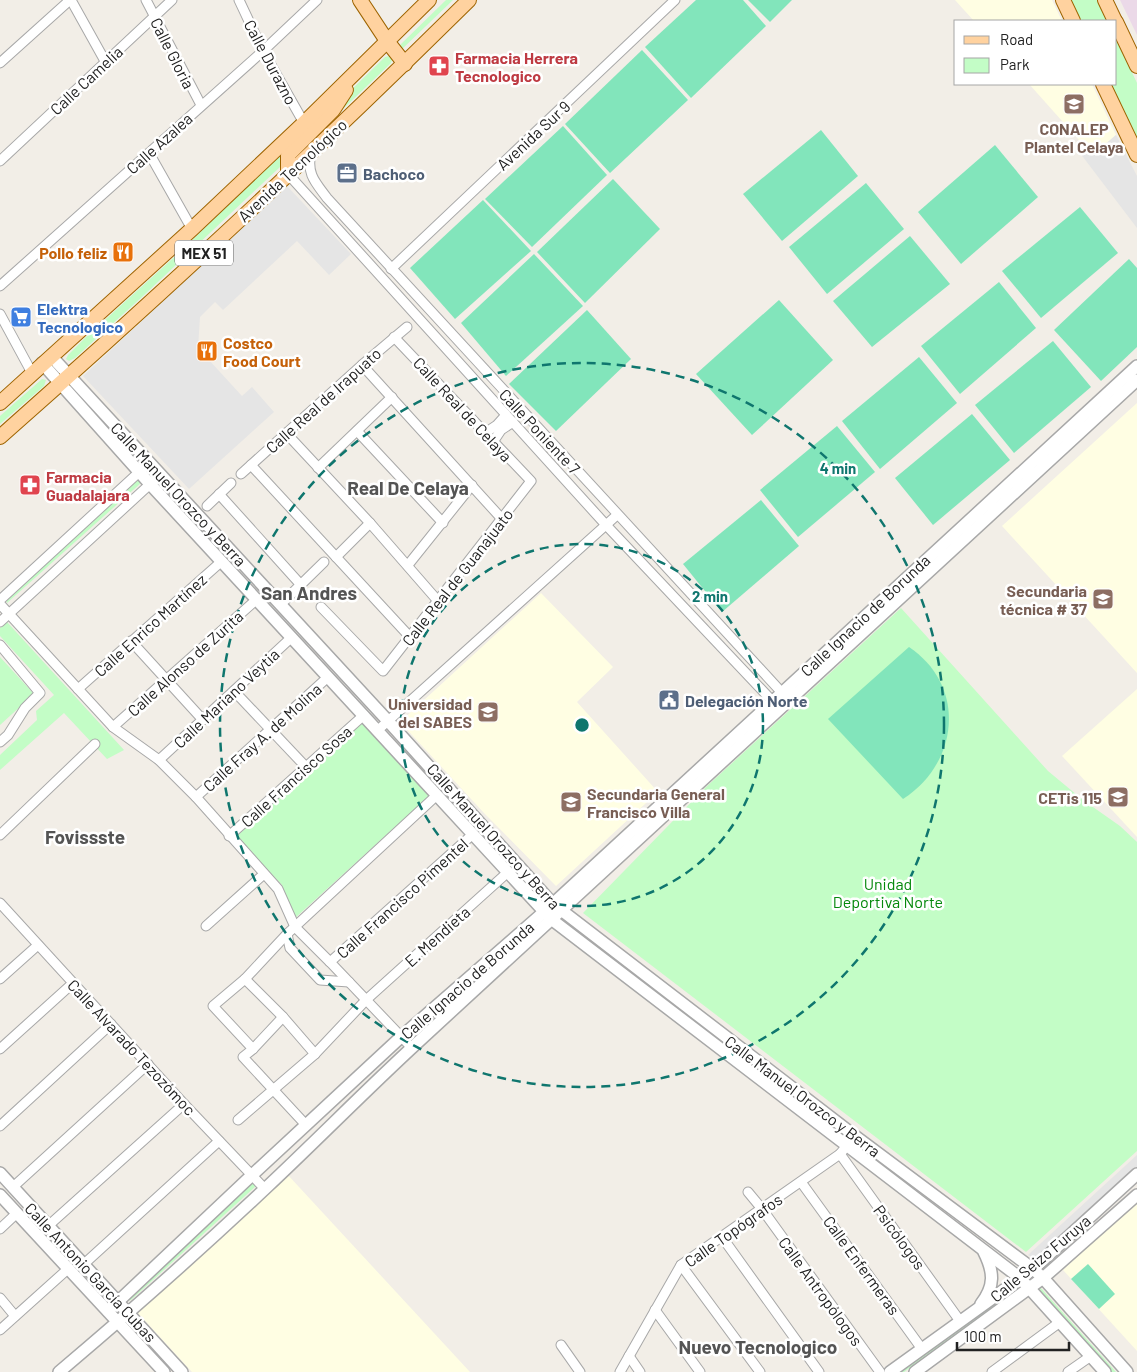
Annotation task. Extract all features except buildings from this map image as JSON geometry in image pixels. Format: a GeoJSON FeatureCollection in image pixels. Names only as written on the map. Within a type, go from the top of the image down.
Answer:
{"type":"FeatureCollection","features":[{"type":"Feature","properties":{"kind":"main road"},"geometry":{"type":"LineString","coordinates":[[360,0],[404,64]]}},
{"type":"Feature","properties":{"kind":"main road","name":"Avenida Tecnológico"},"geometry":{"type":"LineString","coordinates":[[0,402],[192,229],[304,123],[429,0]]}},
{"type":"Feature","properties":{"kind":"main road","name":"Avenida Tecnológico"},"geometry":{"type":"LineString","coordinates":[[0,437],[65,380],[288,174],[469,0]]}},
{"type":"Feature","properties":{"kind":"main road"},"geometry":{"type":"LineString","coordinates":[[1063,0],[1073,20]]}},
{"type":"Feature","properties":{"kind":"main road"},"geometry":{"type":"LineString","coordinates":[[1105,0],[1115,20]]}},
{"type":"Feature","properties":{"kind":"main road"},"geometry":{"type":"LineString","coordinates":[[1117,24],[1137,66]]}},
{"type":"Feature","properties":{"kind":"main road"},"geometry":{"type":"LineString","coordinates":[[288,174],[288,155],[333,110],[362,66]]}},
{"type":"Feature","properties":{"kind":"main road"},"geometry":{"type":"LineString","coordinates":[[1103,85],[1137,155]]}},
{"type":"Feature","properties":{"kind":"street"},"geometry":{"type":"LineString","coordinates":[[0,63],[70,0],[106,61]]}},
{"type":"Feature","properties":{"kind":"street","name":"Calle Gloria"},"geometry":{"type":"LineString","coordinates":[[146,0],[201,105]]}},
{"type":"Feature","properties":{"kind":"street","name":"Calle Camelia"},"geometry":{"type":"LineString","coordinates":[[0,161],[172,0]]}},
{"type":"Feature","properties":{"kind":"street","name":"Calle Durazno"},"geometry":{"type":"LineString","coordinates":[[239,0],[263,51],[304,123]]}},
{"type":"Feature","properties":{"kind":"street","name":"Calle Azalea"},"geometry":{"type":"LineString","coordinates":[[0,286],[263,51],[317,0]]}},
{"type":"Feature","properties":{"kind":"street","name":"Avenida Sur 9"},"geometry":{"type":"LineString","coordinates":[[391,269],[675,0]]}},
{"type":"Feature","properties":{"kind":"street","name":"Calle Poniente 7"},"geometry":{"type":"LineString","coordinates":[[311,152],[309,162],[311,177],[328,198],[391,269],[785,696]]}},
{"type":"Feature","properties":{"kind":"street"},"geometry":{"type":"LineString","coordinates":[[149,153],[192,229]]}},
{"type":"Feature","properties":{"kind":"street","name":"Calle Poniente 7"},"geometry":{"type":"LineString","coordinates":[[288,174],[606,525],[776,705]]}},
{"type":"Feature","properties":{"kind":"street"},"geometry":{"type":"LineString","coordinates":[[0,314],[32,373]]}},
{"type":"Feature","properties":{"kind":"street","name":"Calle Real de Irapuato"},"geometry":{"type":"LineString","coordinates":[[241,474],[362,364],[407,327]]}},
{"type":"Feature","properties":{"kind":"street","name":"Calle Real de Celaya"},"geometry":{"type":"LineString","coordinates":[[394,337],[531,482]]}},
{"type":"Feature","properties":{"kind":"street","name":"Calle Manuel Orozco y Berra"},"geometry":{"type":"LineString","coordinates":[[47,360],[150,484],[258,599],[328,678],[548,916],[843,1150],[982,1248],[1020,1278],[1105,1372]]}},
{"type":"Feature","properties":{"kind":"street"},"geometry":{"type":"LineString","coordinates":[[362,364],[502,519]]}},
{"type":"Feature","properties":{"kind":"street","name":"Calle Ignacio de Borunda"},"geometry":{"type":"LineString","coordinates":[[59,1372],[129,1313],[265,1189],[548,916],[556,906],[776,705],[1137,366]]}},
{"type":"Feature","properties":{"kind":"street","name":"Calle Manuel Orozco y Berra"},"geometry":{"type":"LineString","coordinates":[[65,380],[149,463],[556,906],[855,1136],[1033,1269],[1127,1372]]}},
{"type":"Feature","properties":{"kind":"street","name":"Calle Ignacio de Borunda"},"geometry":{"type":"LineString","coordinates":[[785,696],[1137,380]]}},
{"type":"Feature","properties":{"kind":"street"},"geometry":{"type":"LineString","coordinates":[[318,468],[392,398]]}},
{"type":"Feature","properties":{"kind":"street"},"geometry":{"type":"LineString","coordinates":[[485,433],[506,415]]}},
{"type":"Feature","properties":{"kind":"street"},"geometry":{"type":"LineString","coordinates":[[494,442],[501,430],[513,422]]}},
{"type":"Feature","properties":{"kind":"street"},"geometry":{"type":"LineString","coordinates":[[357,431],[442,522]]}},
{"type":"Feature","properties":{"kind":"street"},"geometry":{"type":"LineString","coordinates":[[286,433],[370,523],[438,600]]}},
{"type":"Feature","properties":{"kind":"street"},"geometry":{"type":"LineString","coordinates":[[149,463],[0,602],[113,727],[159,760],[196,797],[278,889],[295,927],[412,1048]]}},
{"type":"Feature","properties":{"kind":"street"},"geometry":{"type":"LineString","coordinates":[[252,465],[410,637]]}},
{"type":"Feature","properties":{"kind":"street"},"geometry":{"type":"LineString","coordinates":[[0,622],[160,475]]}},
{"type":"Feature","properties":{"kind":"street"},"geometry":{"type":"LineString","coordinates":[[206,506],[231,482]]}},
{"type":"Feature","properties":{"kind":"street","name":"Calle Real de Guanajuato"},"geometry":{"type":"LineString","coordinates":[[321,607],[383,671],[531,482]]}},
{"type":"Feature","properties":{"kind":"street"},"geometry":{"type":"LineString","coordinates":[[408,565],[472,486]]}},
{"type":"Feature","properties":{"kind":"street"},"geometry":{"type":"LineString","coordinates":[[219,494],[301,585]]}},
{"type":"Feature","properties":{"kind":"street"},"geometry":{"type":"LineString","coordinates":[[378,730],[617,515]]}},
{"type":"Feature","properties":{"kind":"street"},"geometry":{"type":"LineString","coordinates":[[336,558],[370,523]]}},
{"type":"Feature","properties":{"kind":"street","name":"Calle Enrico Martínez"},"geometry":{"type":"LineString","coordinates":[[78,688],[222,561]]}},
{"type":"Feature","properties":{"kind":"street"},"geometry":{"type":"LineString","coordinates":[[280,605],[324,562]]}},
{"type":"Feature","properties":{"kind":"street","name":"Calle Alonso de Zurita"},"geometry":{"type":"LineString","coordinates":[[113,727],[258,599]]}},
{"type":"Feature","properties":{"kind":"street","name":"Calle Mariano Veytia"},"geometry":{"type":"LineString","coordinates":[[159,760],[292,637]]}},
{"type":"Feature","properties":{"kind":"street"},"geometry":{"type":"LineString","coordinates":[[132,641],[203,720]]}},
{"type":"Feature","properties":{"kind":"street"},"geometry":{"type":"LineString","coordinates":[[0,645],[40,693],[25,708],[8,735],[0,742]]}},
{"type":"Feature","properties":{"kind":"street","name":"Calle Fray A. de Molina"},"geometry":{"type":"LineString","coordinates":[[196,797],[328,678]]}},
{"type":"Feature","properties":{"kind":"street"},"geometry":{"type":"LineString","coordinates":[[234,691],[306,767]]}},
{"type":"Feature","properties":{"kind":"street","name":"Calle Francisco Sosa"},"geometry":{"type":"LineString","coordinates":[[229,836],[364,715]]}},
{"type":"Feature","properties":{"kind":"street"},"geometry":{"type":"LineString","coordinates":[[0,835],[95,744]]}},
{"type":"Feature","properties":{"kind":"street"},"geometry":{"type":"LineString","coordinates":[[253,1049],[213,1006],[245,979],[287,934],[437,795]]}},
{"type":"Feature","properties":{"kind":"street","name":"Calle Francisco Pimentel"},"geometry":{"type":"LineString","coordinates":[[330,962],[473,834]]}},
{"type":"Feature","properties":{"kind":"street","name":"E. Mendieta"},"geometry":{"type":"LineString","coordinates":[[238,1120],[315,1054],[366,1000],[508,872]]}},
{"type":"Feature","properties":{"kind":"street"},"geometry":{"type":"LineString","coordinates":[[206,926],[264,874]]}},
{"type":"Feature","properties":{"kind":"street","name":"Calle Alvarado Tezozómoc"},"geometry":{"type":"LineString","coordinates":[[1,906],[265,1189]]}},
{"type":"Feature","properties":{"kind":"street","name":"Calle Ignacio de Borunda"},"geometry":{"type":"LineString","coordinates":[[108,1311],[402,1036],[548,916]]}},
{"type":"Feature","properties":{"kind":"street"},"geometry":{"type":"LineString","coordinates":[[287,934],[290,948],[320,980],[349,982]]}},
{"type":"Feature","properties":{"kind":"street"},"geometry":{"type":"LineString","coordinates":[[0,979],[38,945]]}},
{"type":"Feature","properties":{"kind":"street"},"geometry":{"type":"LineString","coordinates":[[245,979],[283,1017],[315,1054]]}},
{"type":"Feature","properties":{"kind":"street"},"geometry":{"type":"LineString","coordinates":[[0,1050],[73,983]]}},
{"type":"Feature","properties":{"kind":"street"},"geometry":{"type":"LineString","coordinates":[[283,1017],[243,1057],[306,1125]]}},
{"type":"Feature","properties":{"kind":"street"},"geometry":{"type":"LineString","coordinates":[[0,1126],[111,1024]]}},
{"type":"Feature","properties":{"kind":"street"},"geometry":{"type":"LineString","coordinates":[[13,1187],[148,1064]]}},
{"type":"Feature","properties":{"kind":"street"},"geometry":{"type":"LineString","coordinates":[[48,1226],[184,1104]]}},
{"type":"Feature","properties":{"kind":"street","name":"Calle Topógrafos"},"geometry":{"type":"LineString","coordinates":[[620,1372],[681,1265],[801,1182],[843,1150],[855,1136]]}},
{"type":"Feature","properties":{"kind":"street"},"geometry":{"type":"LineString","coordinates":[[84,1264],[219,1141]]}},
{"type":"Feature","properties":{"kind":"street","name":"Psicólogos"},"geometry":{"type":"LineString","coordinates":[[843,1150],[960,1321]]}},
{"type":"Feature","properties":{"kind":"street","name":"Calle Antonio García Cubas"},"geometry":{"type":"LineString","coordinates":[[0,1173],[182,1372]]}},
{"type":"Feature","properties":{"kind":"street","name":"Calle Seizo Furuya"},"geometry":{"type":"LineString","coordinates":[[894,1371],[1033,1269],[1137,1174]]}},
{"type":"Feature","properties":{"kind":"street","name":"Calle Enfermeras"},"geometry":{"type":"LineString","coordinates":[[801,1182],[922,1349]]}},
{"type":"Feature","properties":{"kind":"street","name":"Calle Antropólogos"},"geometry":{"type":"LineString","coordinates":[[748,1192],[880,1372]]}},
{"type":"Feature","properties":{"kind":"street","name":"Calle Antonio García Cubas"},"geometry":{"type":"LineString","coordinates":[[0,1195],[118,1322],[158,1370]]}},
{"type":"Feature","properties":{"kind":"street","name":"Calle Seizo Furuya"},"geometry":{"type":"LineString","coordinates":[[915,1372],[1043,1278],[1137,1195]]}},
{"type":"Feature","properties":{"kind":"street","name":"Calle Antonio García Cubas"},"geometry":{"type":"LineString","coordinates":[[0,1229],[17,1213]]}},
{"type":"Feature","properties":{"kind":"street"},"geometry":{"type":"LineString","coordinates":[[722,1238],[819,1372]]}},
{"type":"Feature","properties":{"kind":"street"},"geometry":{"type":"LineString","coordinates":[[976,1310],[988,1295],[992,1281],[991,1266],[982,1248]]}},
{"type":"Feature","properties":{"kind":"street"},"geometry":{"type":"LineString","coordinates":[[681,1265],[760,1372]]}},
{"type":"Feature","properties":{"kind":"street"},"geometry":{"type":"LineString","coordinates":[[0,1330],[69,1268]]}},
{"type":"Feature","properties":{"kind":"street"},"geometry":{"type":"LineString","coordinates":[[0,1298],[16,1316]]}},
{"type":"Feature","properties":{"kind":"street"},"geometry":{"type":"LineString","coordinates":[[655,1310],[700,1372]]}},
{"type":"Feature","properties":{"kind":"street"},"geometry":{"type":"LineString","coordinates":[[992,1372],[1060,1322]]}},
{"type":"Feature","properties":{"kind":"street"},"geometry":{"type":"LineString","coordinates":[[561,1345],[580,1372]]}},
{"type":"Feature","properties":{"kind":"street"},"geometry":{"type":"LineString","coordinates":[[629,1356],[640,1372]]}},
{"type":"Feature","properties":{"kind":"street"},"geometry":{"type":"LineString","coordinates":[[1068,1372],[1091,1356]]}},
{"type":"Feature","properties":{"kind":"shaded area"},"geometry":{"type":"Polygon","coordinates":[[[955,0],[1052,0],[1062,20],[973,20],[955,0]]]}},
{"type":"Feature","properties":{"kind":"shaded area"},"geometry":{"type":"Polygon","coordinates":[[[1120,0],[1137,0],[1137,35],[1120,0]]]}},
{"type":"Feature","properties":{"kind":"shaded area","name":"CONALEP Plantel Celaya"},"geometry":{"type":"Polygon","coordinates":[[[1030,85],[1092,85],[1116,135],[1102,147],[1094,150],[1087,149],[1030,85]]]}},
{"type":"Feature","properties":{"kind":"shaded area"},"geometry":{"type":"Polygon","coordinates":[[[1116,135],[1137,176],[1137,228],[1080,153],[1085,148],[1094,150],[1102,147],[1116,135]]]}},
{"type":"Feature","properties":{"kind":"shaded area"},"geometry":{"type":"Polygon","coordinates":[[[287,186],[351,254],[329,275],[297,241],[223,310],[215,302],[200,317],[198,348],[242,396],[252,387],[274,412],[189,489],[83,376],[287,186]]]}},
{"type":"Feature","properties":{"kind":"shaded area","name":"Secundaria técnica # 37"},"geometry":{"type":"Polygon","coordinates":[[[1137,403],[1137,673],[1002,526],[1137,403]]]}},
{"type":"Feature","properties":{"kind":"shaded area"},"geometry":{"type":"Polygon","coordinates":[[[541,593],[613,667],[577,702],[658,792],[556,886],[484,813],[400,722],[541,593]]]}},
{"type":"Feature","properties":{"kind":"shaded area","name":"CETis 115"},"geometry":{"type":"Polygon","coordinates":[[[1137,689],[1137,837],[1062,756],[1137,689]]]}},
{"type":"Feature","properties":{"kind":"shaded area"},"geometry":{"type":"Polygon","coordinates":[[[1137,1155],[1137,1167],[1036,1260],[1028,1255],[1137,1155]]]}},
{"type":"Feature","properties":{"kind":"shaded area"},"geometry":{"type":"Polygon","coordinates":[[[287,1174],[470,1372],[192,1372],[137,1312],[287,1174]]]}},
{"type":"Feature","properties":{"kind":"shaded area"},"geometry":{"type":"Polygon","coordinates":[[[1137,1201],[1137,1351],[1063,1270],[1137,1201]]]}},
{"type":"Feature","properties":{"kind":"green space"},"geometry":{"type":"Polygon","coordinates":[[[446,0],[453,0],[399,52],[397,49],[400,45],[446,0]]]}},
{"type":"Feature","properties":{"kind":"green space"},"geometry":{"type":"Polygon","coordinates":[[[696,0],[743,0],[766,26],[691,98],[645,47],[696,0]]]}},
{"type":"Feature","properties":{"kind":"green space"},"geometry":{"type":"Polygon","coordinates":[[[748,0],[792,0],[770,22],[748,0]]]}},
{"type":"Feature","properties":{"kind":"green space"},"geometry":{"type":"Polygon","coordinates":[[[1069,0],[1097,0],[1107,20],[1079,20],[1069,0]]]}},
{"type":"Feature","properties":{"kind":"green space"},"geometry":{"type":"Polygon","coordinates":[[[1117,41],[1137,83],[1137,141],[1110,85],[1117,85],[1117,41]]]}},
{"type":"Feature","properties":{"kind":"green space"},"geometry":{"type":"Polygon","coordinates":[[[642,50],[688,100],[610,173],[565,124],[642,50]]]}},
{"type":"Feature","properties":{"kind":"green space"},"geometry":{"type":"Polygon","coordinates":[[[389,56],[392,59],[391,63],[297,153],[343,98],[385,57],[389,56]]]}},
{"type":"Feature","properties":{"kind":"green space"},"geometry":{"type":"Polygon","coordinates":[[[563,126],[607,175],[532,247],[485,199],[563,126]]]}},
{"type":"Feature","properties":{"kind":"green space"},"geometry":{"type":"Polygon","coordinates":[[[821,130],[858,176],[782,241],[743,194],[821,130]]]}},
{"type":"Feature","properties":{"kind":"green space"},"geometry":{"type":"Polygon","coordinates":[[[995,145],[1038,197],[961,264],[918,212],[995,145]]]}},
{"type":"Feature","properties":{"kind":"green space"},"geometry":{"type":"Polygon","coordinates":[[[287,148],[281,158],[280,167],[75,358],[69,361],[66,359],[86,337],[181,251],[287,148]]]}},
{"type":"Feature","properties":{"kind":"green space"},"geometry":{"type":"Polygon","coordinates":[[[613,179],[660,229],[585,303],[537,252],[613,179]]]}},
{"type":"Feature","properties":{"kind":"green space"},"geometry":{"type":"Polygon","coordinates":[[[866,183],[904,229],[827,294],[789,247],[866,183]]]}},
{"type":"Feature","properties":{"kind":"green space"},"geometry":{"type":"Polygon","coordinates":[[[483,200],[531,251],[455,319],[410,268],[483,200]]]}},
{"type":"Feature","properties":{"kind":"green space"},"geometry":{"type":"Polygon","coordinates":[[[1080,207],[1118,253],[1041,318],[1002,271],[1080,207]]]}},
{"type":"Feature","properties":{"kind":"green space"},"geometry":{"type":"Polygon","coordinates":[[[910,236],[950,284],[872,347],[833,301],[910,236]]]}},
{"type":"Feature","properties":{"kind":"green space"},"geometry":{"type":"Polygon","coordinates":[[[534,254],[583,306],[506,376],[461,323],[534,254]]]}},
{"type":"Feature","properties":{"kind":"green space"},"geometry":{"type":"Polygon","coordinates":[[[1129,259],[1137,268],[1137,347],[1101,381],[1054,330],[1129,259]]]}},
{"type":"Feature","properties":{"kind":"green space"},"geometry":{"type":"Polygon","coordinates":[[[999,282],[1036,328],[960,394],[921,346],[999,282]]]}},
{"type":"Feature","properties":{"kind":"green space"},"geometry":{"type":"Polygon","coordinates":[[[779,300],[833,360],[752,435],[696,374],[779,300]]]}},
{"type":"Feature","properties":{"kind":"green space"},"geometry":{"type":"Polygon","coordinates":[[[587,310],[631,359],[556,431],[509,384],[587,310]]]}},
{"type":"Feature","properties":{"kind":"green space"},"geometry":{"type":"Polygon","coordinates":[[[1053,341],[1091,387],[1014,453],[975,405],[1053,341]]]}},
{"type":"Feature","properties":{"kind":"green space"},"geometry":{"type":"Polygon","coordinates":[[[919,357],[957,403],[880,469],[842,421],[919,357]]]}},
{"type":"Feature","properties":{"kind":"green space"},"geometry":{"type":"Polygon","coordinates":[[[42,379],[46,380],[44,386],[0,424],[0,416],[42,379]]]}},
{"type":"Feature","properties":{"kind":"green space"},"geometry":{"type":"Polygon","coordinates":[[[972,414],[1010,460],[933,525],[895,478],[972,414]]]}},
{"type":"Feature","properties":{"kind":"green space"},"geometry":{"type":"Polygon","coordinates":[[[837,426],[875,472],[798,537],[760,490],[837,426]]]}},
{"type":"Feature","properties":{"kind":"green space"},"geometry":{"type":"Polygon","coordinates":[[[139,479],[142,482],[7,603],[6,600],[139,479]]]}},
{"type":"Feature","properties":{"kind":"green space"},"geometry":{"type":"Polygon","coordinates":[[[761,500],[799,546],[722,612],[683,564],[761,500]]]}},
{"type":"Feature","properties":{"kind":"green space","name":"Unidad Deportiva Norte"},"geometry":{"type":"Polygon","coordinates":[[[901,608],[1048,771],[1083,800],[1120,826],[1137,842],[1137,1151],[1026,1252],[583,913],[706,787],[901,608]]]}},
{"type":"Feature","properties":{"kind":"green space"},"geometry":{"type":"Polygon","coordinates":[[[7,622],[124,750],[107,759],[64,713],[0,770],[0,755],[37,720],[36,711],[54,695],[0,636],[0,628],[7,622]]]}},
{"type":"Feature","properties":{"kind":"green space"},"geometry":{"type":"Polygon","coordinates":[[[909,647],[928,663],[940,682],[947,703],[949,724],[945,745],[936,766],[922,784],[903,799],[828,719],[909,647]]]}},
{"type":"Feature","properties":{"kind":"green space"},"geometry":{"type":"Polygon","coordinates":[[[0,657],[34,694],[0,725],[0,657]]]}},
{"type":"Feature","properties":{"kind":"green space"},"geometry":{"type":"Polygon","coordinates":[[[362,722],[430,795],[294,919],[282,885],[236,837],[362,722]]]}},
{"type":"Feature","properties":{"kind":"green space"},"geometry":{"type":"Polygon","coordinates":[[[254,1180],[256,1186],[131,1300],[125,1301],[254,1180]]]}},
{"type":"Feature","properties":{"kind":"green space"},"geometry":{"type":"Polygon","coordinates":[[[1088,1264],[1115,1294],[1099,1309],[1071,1279],[1088,1264]]]}},
{"type":"Feature","properties":{"kind":"green space"},"geometry":{"type":"Polygon","coordinates":[[[1017,1285],[1020,1285],[1020,1288],[904,1372],[901,1372],[901,1369],[1017,1285]]]}},
{"type":"Feature","properties":{"kind":"green space"},"geometry":{"type":"Polygon","coordinates":[[[1038,1286],[1116,1372],[1111,1372],[1037,1290],[1038,1286]]]}},
{"type":"Feature","properties":{"kind":"place","name":"Farmacia Herrera Tecnologico"},"geometry":{"type":"Point","coordinates":[439,66]}},
{"type":"Feature","properties":{"kind":"place","name":"CONALEP Plantel Celaya"},"geometry":{"type":"Point","coordinates":[1074,104]}},
{"type":"Feature","properties":{"kind":"place","name":"Bachoco"},"geometry":{"type":"Point","coordinates":[347,173]}},
{"type":"Feature","properties":{"kind":"place","name":"Pollo feliz"},"geometry":{"type":"Point","coordinates":[123,252]}},
{"type":"Feature","properties":{"kind":"place","name":"Elektra Tecnologico"},"geometry":{"type":"Point","coordinates":[21,317]}},
{"type":"Feature","properties":{"kind":"place","name":"Costco Food Court"},"geometry":{"type":"Point","coordinates":[207,351]}},
{"type":"Feature","properties":{"kind":"place","name":"Farmacia Guadalajara"},"geometry":{"type":"Point","coordinates":[30,485]}},
{"type":"Feature","properties":{"kind":"place","name":"Secundaria técnica # 37"},"geometry":{"type":"Point","coordinates":[1103,599]}},
{"type":"Feature","properties":{"kind":"place","name":"Delegación Norte"},"geometry":{"type":"Point","coordinates":[669,700]}},
{"type":"Feature","properties":{"kind":"place","name":"Universidad del SABES"},"geometry":{"type":"Point","coordinates":[488,712]}},
{"type":"Feature","properties":{"kind":"place","name":"CETis 115"},"geometry":{"type":"Point","coordinates":[1118,797]}},
{"type":"Feature","properties":{"kind":"place","name":"Secundaria General Francisco Villa"},"geometry":{"type":"Point","coordinates":[571,802]}},
{"type":"Feature","properties":{"kind":"district","name":"Real De Celaya"},"geometry":{"type":"Point","coordinates":[408,487]}},
{"type":"Feature","properties":{"kind":"district","name":"San Andres"},"geometry":{"type":"Point","coordinates":[309,592]}},
{"type":"Feature","properties":{"kind":"district","name":"Fovissste"},"geometry":{"type":"Point","coordinates":[85,836]}},
{"type":"Feature","properties":{"kind":"district","name":"Nuevo Tecnologico"},"geometry":{"type":"Point","coordinates":[758,1346]}}]}
